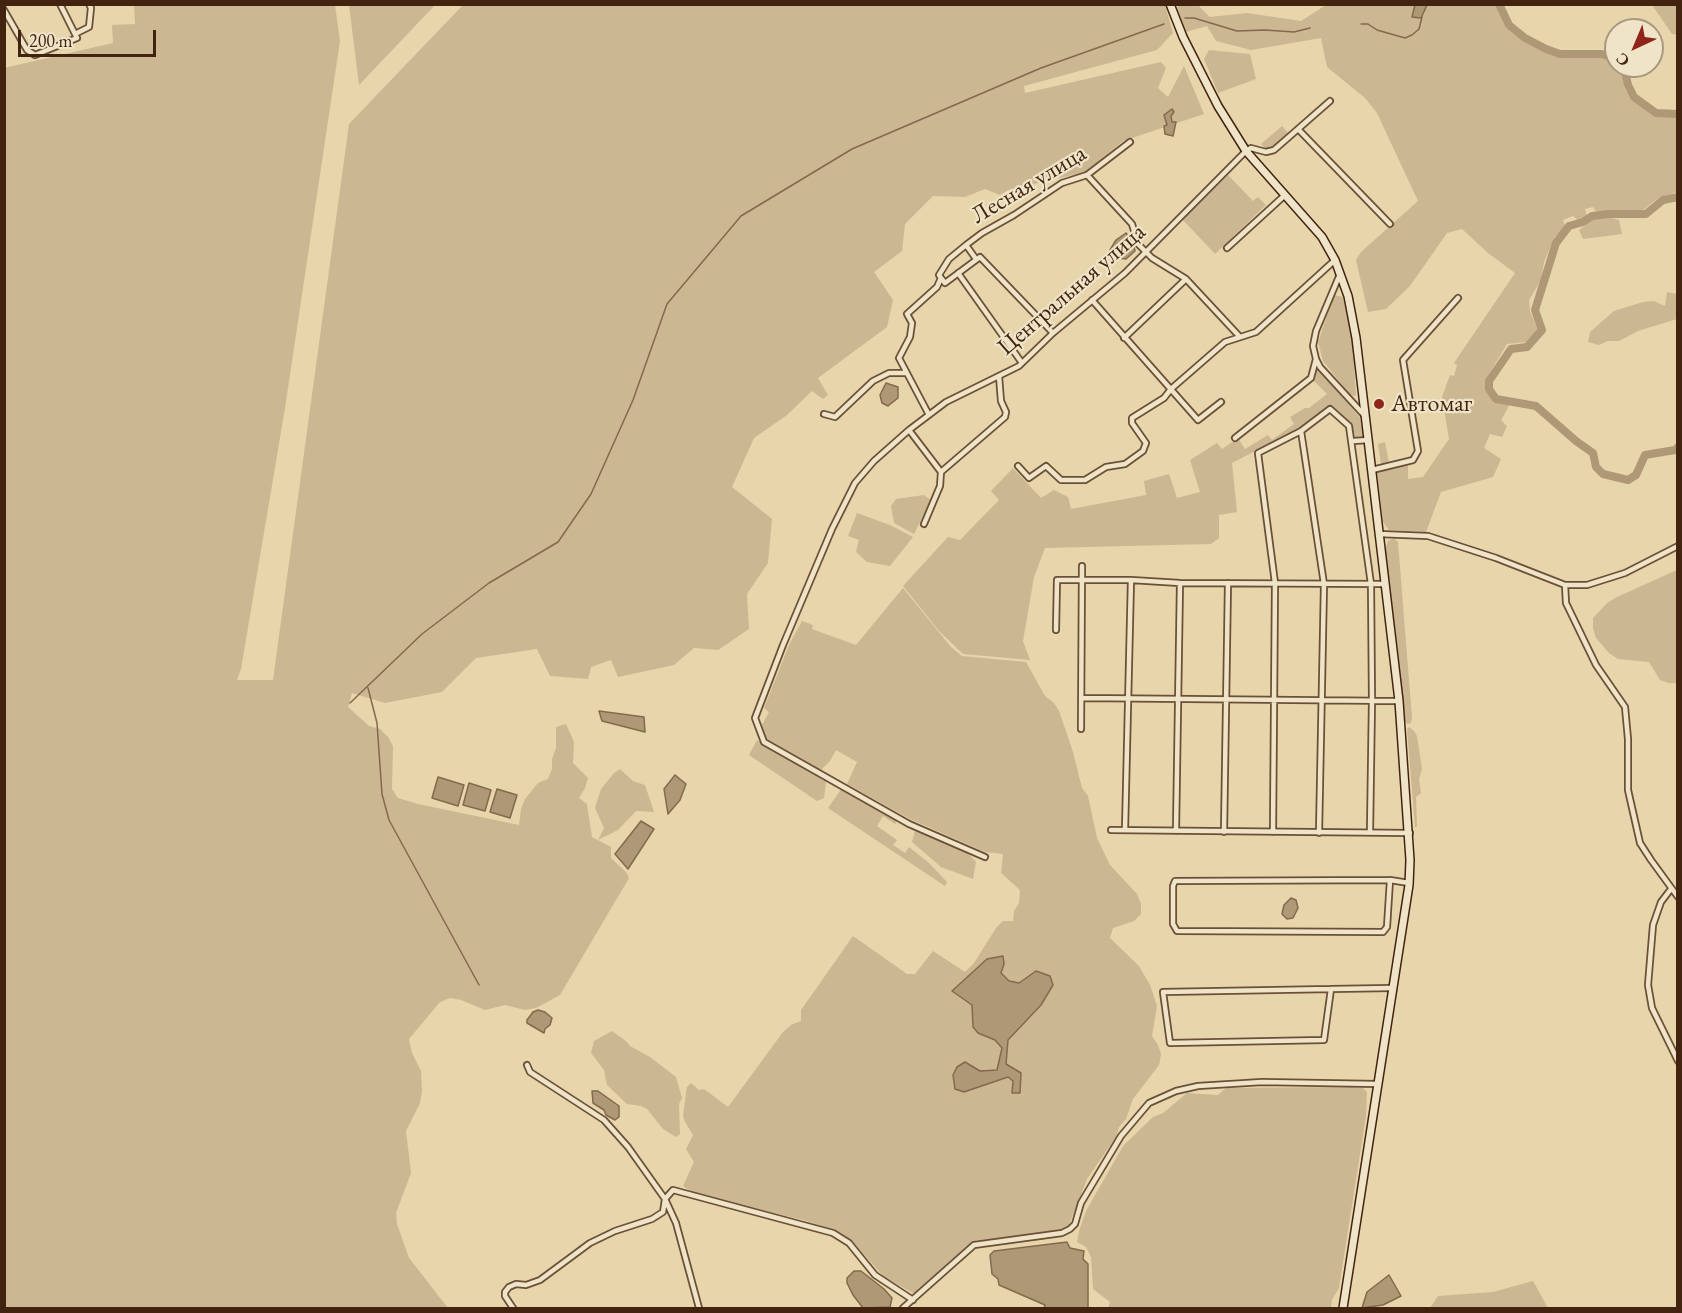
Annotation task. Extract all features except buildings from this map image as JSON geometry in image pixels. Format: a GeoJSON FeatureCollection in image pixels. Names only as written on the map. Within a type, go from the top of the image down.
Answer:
{"type":"FeatureCollection","features":[{"type":"Feature","properties":{"kind":"main road"},"geometry":{"type":"LineString","coordinates":[[1170,4],[1183,37],[1218,106],[1246,151],[1322,237],[1335,260],[1348,296],[1356,338],[1399,701],[1410,833],[1409,883],[1343,1308]]}},
{"type":"Feature","properties":{"kind":"street"},"geometry":{"type":"LineString","coordinates":[[4,10],[27,50],[35,55],[77,38],[60,4]]}},
{"type":"Feature","properties":{"kind":"street"},"geometry":{"type":"LineString","coordinates":[[75,34],[90,27],[91,8],[89,4]]}},
{"type":"Feature","properties":{"kind":"street"},"geometry":{"type":"LineString","coordinates":[[1246,151],[1251,148],[1266,152],[1274,150],[1330,101]]}},
{"type":"Feature","properties":{"kind":"street"},"geometry":{"type":"LineString","coordinates":[[1298,129],[1390,224]]}},
{"type":"Feature","properties":{"kind":"street","name":"Лесная улица"},"geometry":{"type":"LineString","coordinates":[[906,373],[899,358],[910,337],[912,323],[907,314],[937,287],[941,278],[939,275],[949,259],[982,233],[1062,183],[1087,175],[1130,142]]}},
{"type":"Feature","properties":{"kind":"street","name":"Центральная улица"},"geometry":{"type":"LineString","coordinates":[[985,857],[909,824],[764,742],[755,718],[832,529],[855,483],[874,461],[946,402],[1022,363],[1053,333],[1125,273],[1246,151]]}},
{"type":"Feature","properties":{"kind":"street"},"geometry":{"type":"LineString","coordinates":[[1087,175],[1132,224],[1138,244],[1152,258],[1186,279],[1240,337]]}},
{"type":"Feature","properties":{"kind":"street"},"geometry":{"type":"LineString","coordinates":[[1227,248],[1285,195]]}},
{"type":"Feature","properties":{"kind":"street"},"geometry":{"type":"LineString","coordinates":[[966,245],[976,259]]}},
{"type":"Feature","properties":{"kind":"street"},"geometry":{"type":"LineString","coordinates":[[941,278],[945,283],[980,257],[1053,333]]}},
{"type":"Feature","properties":{"kind":"street"},"geometry":{"type":"LineString","coordinates":[[1018,466],[1029,478],[1046,466],[1061,480],[1085,480],[1106,467],[1125,464],[1143,451],[1146,443],[1132,423],[1132,418],[1164,398],[1171,389],[1225,342],[1256,332],[1335,260]]}},
{"type":"Feature","properties":{"kind":"street"},"geometry":{"type":"LineString","coordinates":[[958,273],[1022,363]]}},
{"type":"Feature","properties":{"kind":"street"},"geometry":{"type":"LineString","coordinates":[[1340,274],[1316,331],[1313,346],[1316,359],[1365,417]]}},
{"type":"Feature","properties":{"kind":"street"},"geometry":{"type":"LineString","coordinates":[[1124,338],[1186,279]]}},
{"type":"Feature","properties":{"kind":"street"},"geometry":{"type":"LineString","coordinates":[[1372,470],[1413,460],[1418,451],[1402,360],[1458,298]]}},
{"type":"Feature","properties":{"kind":"street"},"geometry":{"type":"LineString","coordinates":[[1092,300],[1198,420],[1221,402]]}},
{"type":"Feature","properties":{"kind":"street"},"geometry":{"type":"LineString","coordinates":[[1235,438],[1311,378],[1316,359]]}},
{"type":"Feature","properties":{"kind":"street"},"geometry":{"type":"LineString","coordinates":[[824,414],[835,417],[873,381],[889,373],[906,373],[929,415]]}},
{"type":"Feature","properties":{"kind":"street"},"geometry":{"type":"LineString","coordinates":[[941,472],[1005,417],[999,376]]}},
{"type":"Feature","properties":{"kind":"street"},"geometry":{"type":"LineString","coordinates":[[1273,832],[1275,583],[1258,453],[1302,431],[1330,409],[1349,426],[1353,441],[1371,584],[1370,832]]}},
{"type":"Feature","properties":{"kind":"street"},"geometry":{"type":"LineString","coordinates":[[909,430],[941,472],[940,486],[924,524]]}},
{"type":"Feature","properties":{"kind":"street"},"geometry":{"type":"LineString","coordinates":[[1302,431],[1324,584],[1319,833]]}},
{"type":"Feature","properties":{"kind":"street"},"geometry":{"type":"LineString","coordinates":[[1353,441],[1369,440]]}},
{"type":"Feature","properties":{"kind":"street"},"geometry":{"type":"LineString","coordinates":[[1379,534],[1428,536],[1496,558],[1565,585],[1587,585],[1625,573],[1677,546]]}},
{"type":"Feature","properties":{"kind":"street"},"geometry":{"type":"LineString","coordinates":[[1081,729],[1082,566]]}},
{"type":"Feature","properties":{"kind":"street"},"geometry":{"type":"LineString","coordinates":[[1056,630],[1057,580],[1386,584]]}},
{"type":"Feature","properties":{"kind":"street"},"geometry":{"type":"LineString","coordinates":[[1125,830],[1131,580]]}},
{"type":"Feature","properties":{"kind":"street"},"geometry":{"type":"LineString","coordinates":[[1176,831],[1179,583]]}},
{"type":"Feature","properties":{"kind":"street"},"geometry":{"type":"LineString","coordinates":[[1224,832],[1228,583]]}},
{"type":"Feature","properties":{"kind":"street"},"geometry":{"type":"LineString","coordinates":[[1565,585],[1566,603],[1596,665],[1625,706],[1628,739],[1628,790],[1640,843],[1677,897]]}},
{"type":"Feature","properties":{"kind":"street"},"geometry":{"type":"LineString","coordinates":[[1082,698],[1399,701]]}},
{"type":"Feature","properties":{"kind":"street"},"geometry":{"type":"LineString","coordinates":[[1111,830],[1410,833]]}},
{"type":"Feature","properties":{"kind":"street"},"geometry":{"type":"LineString","coordinates":[[1390,880],[1387,927],[1383,932],[1177,931],[1173,924],[1173,886],[1176,881],[1390,880],[1409,883]]}},
{"type":"Feature","properties":{"kind":"street"},"geometry":{"type":"LineString","coordinates":[[1671,889],[1661,902],[1653,925],[1648,985],[1652,1008],[1677,1061]]}},
{"type":"Feature","properties":{"kind":"street"},"geometry":{"type":"LineString","coordinates":[[1331,989],[1324,1040],[1170,1043],[1163,992],[1331,989],[1392,988]]}},
{"type":"Feature","properties":{"kind":"street"},"geometry":{"type":"LineString","coordinates":[[527,1065],[530,1072],[604,1120],[628,1147],[665,1199],[676,1223],[699,1308]]}},
{"type":"Feature","properties":{"kind":"street"},"geometry":{"type":"LineString","coordinates":[[903,1308],[974,1245],[1062,1233],[1070,1229],[1075,1224],[1081,1203],[1121,1136],[1149,1103],[1176,1091],[1198,1086],[1262,1082],[1378,1084]]}},
{"type":"Feature","properties":{"kind":"street"},"geometry":{"type":"LineString","coordinates":[[513,1308],[505,1296],[509,1287],[540,1280],[590,1243],[652,1219],[663,1212],[665,1199],[673,1190],[833,1233],[849,1243],[875,1275],[913,1300]]}},
{"type":"Feature","properties":{"kind":"shaded area"},"geometry":{"type":"Polygon","coordinates":[[[349,4],[435,5],[359,85],[349,4]]]}},
{"type":"Feature","properties":{"kind":"shaded area"},"geometry":{"type":"Polygon","coordinates":[[[134,5],[335,5],[340,41],[285,408],[241,669],[237,680],[273,680],[349,124],[463,5],[1165,5],[1173,33],[1157,50],[1024,86],[1025,93],[1161,62],[1166,68],[1158,88],[1168,97],[1184,66],[1204,114],[1123,141],[1085,172],[1008,190],[1000,195],[985,189],[965,197],[933,196],[905,224],[902,251],[874,272],[893,300],[887,327],[818,378],[828,395],[823,399],[812,391],[787,415],[754,438],[732,487],[772,519],[768,563],[747,594],[749,629],[718,650],[694,648],[674,665],[618,677],[611,660],[591,667],[588,679],[550,676],[537,649],[476,658],[442,692],[385,703],[352,693],[348,707],[369,726],[380,729],[393,746],[392,789],[398,798],[519,825],[525,799],[538,783],[548,779],[552,769],[552,759],[556,748],[556,727],[566,724],[574,742],[573,763],[588,778],[579,798],[587,804],[592,837],[611,847],[611,858],[629,878],[560,995],[536,1008],[525,1010],[505,1005],[485,1010],[450,998],[440,1002],[409,1039],[412,1053],[421,1071],[422,1092],[420,1103],[406,1131],[411,1173],[396,1213],[397,1224],[409,1258],[448,1308],[5,1308],[4,68],[113,43],[112,25],[135,24],[134,5]]]}},
{"type":"Feature","properties":{"kind":"shaded area"},"geometry":{"type":"Polygon","coordinates":[[[1179,5],[1198,5],[1210,17],[1247,13],[1301,21],[1326,5],[1495,5],[1506,26],[1528,44],[1560,57],[1604,57],[1604,78],[1623,78],[1625,89],[1631,99],[1654,115],[1677,117],[1677,192],[1660,197],[1642,211],[1610,210],[1597,213],[1593,207],[1585,209],[1587,216],[1579,221],[1573,216],[1563,220],[1565,227],[1555,237],[1544,262],[1541,280],[1529,300],[1530,312],[1538,329],[1527,342],[1507,344],[1486,379],[1485,390],[1494,401],[1510,404],[1501,420],[1507,426],[1502,437],[1490,434],[1484,448],[1501,459],[1493,477],[1441,492],[1426,532],[1389,530],[1383,522],[1377,473],[1408,464],[1408,479],[1423,477],[1449,439],[1442,397],[1450,375],[1454,376],[1457,365],[1454,363],[1515,273],[1488,253],[1462,229],[1447,233],[1410,286],[1386,309],[1368,312],[1356,260],[1361,252],[1418,201],[1377,113],[1365,98],[1327,67],[1321,38],[1251,50],[1216,41],[1207,26],[1186,32],[1177,8],[1179,5]]]}},
{"type":"Feature","properties":{"kind":"shaded area"},"geometry":{"type":"Polygon","coordinates":[[[1415,5],[1427,5],[1421,18],[1412,17],[1415,5]]]}},
{"type":"Feature","properties":{"kind":"shaded area"},"geometry":{"type":"Polygon","coordinates":[[[1652,5],[1677,5],[1677,35],[1672,34],[1664,22],[1664,18],[1661,18],[1652,5]]]}},
{"type":"Feature","properties":{"kind":"shaded area"},"geometry":{"type":"Polygon","coordinates":[[[1209,50],[1250,54],[1256,79],[1218,93],[1204,59],[1209,50]]]}},
{"type":"Feature","properties":{"kind":"shaded area"},"geometry":{"type":"Polygon","coordinates":[[[1172,109],[1174,112],[1171,116],[1172,122],[1176,122],[1173,136],[1165,134],[1164,126],[1167,125],[1164,115],[1172,109]]]}},
{"type":"Feature","properties":{"kind":"shaded area"},"geometry":{"type":"Polygon","coordinates":[[[1282,126],[1289,134],[1273,148],[1265,148],[1261,144],[1282,126]]]}},
{"type":"Feature","properties":{"kind":"shaded area"},"geometry":{"type":"Polygon","coordinates":[[[1228,175],[1253,201],[1258,197],[1266,205],[1215,254],[1182,219],[1228,175]]]}},
{"type":"Feature","properties":{"kind":"shaded area"},"geometry":{"type":"Polygon","coordinates":[[[1609,217],[1619,220],[1622,234],[1583,239],[1579,230],[1592,220],[1609,217]]]}},
{"type":"Feature","properties":{"kind":"shaded area"},"geometry":{"type":"Polygon","coordinates":[[[1126,233],[1133,242],[1135,251],[1126,259],[1118,258],[1110,250],[1116,240],[1126,233]]]}},
{"type":"Feature","properties":{"kind":"shaded area"},"geometry":{"type":"Polygon","coordinates":[[[1667,292],[1677,294],[1677,319],[1638,331],[1619,341],[1608,341],[1599,345],[1588,342],[1590,332],[1614,311],[1643,302],[1654,301],[1665,306],[1667,292]]]}},
{"type":"Feature","properties":{"kind":"shaded area"},"geometry":{"type":"Polygon","coordinates":[[[1334,295],[1343,297],[1353,345],[1356,396],[1350,395],[1323,361],[1318,342],[1334,295]]]}},
{"type":"Feature","properties":{"kind":"shaded area"},"geometry":{"type":"Polygon","coordinates":[[[1317,367],[1360,418],[1364,437],[1355,438],[1351,424],[1329,405],[1300,428],[1232,463],[1237,512],[1219,515],[1219,538],[1211,544],[1045,548],[1034,577],[1023,641],[1030,660],[963,654],[939,631],[903,586],[948,537],[960,540],[999,500],[991,491],[1013,468],[1041,498],[1054,490],[1068,497],[1071,509],[1146,495],[1144,481],[1169,474],[1177,498],[1200,492],[1190,460],[1217,443],[1222,449],[1238,438],[1245,449],[1268,435],[1272,440],[1294,424],[1290,417],[1309,408],[1327,394],[1313,380],[1317,367]]]}},
{"type":"Feature","properties":{"kind":"shaded area"},"geometry":{"type":"Polygon","coordinates":[[[886,383],[898,387],[898,398],[888,406],[882,403],[880,395],[886,383]]]}},
{"type":"Feature","properties":{"kind":"shaded area"},"geometry":{"type":"Polygon","coordinates":[[[1385,442],[1389,463],[1381,464],[1378,444],[1385,442]]]}},
{"type":"Feature","properties":{"kind":"shaded area"},"geometry":{"type":"Polygon","coordinates":[[[924,495],[931,500],[914,534],[894,523],[891,506],[896,499],[924,495]]]}},
{"type":"Feature","properties":{"kind":"shaded area"},"geometry":{"type":"Polygon","coordinates":[[[857,513],[890,525],[913,537],[890,566],[867,562],[856,552],[859,540],[848,536],[857,513]]]}},
{"type":"Feature","properties":{"kind":"shaded area"},"geometry":{"type":"Polygon","coordinates":[[[1394,538],[1398,542],[1412,718],[1411,723],[1408,724],[1404,721],[1385,550],[1388,541],[1394,538]]]}},
{"type":"Feature","properties":{"kind":"shaded area"},"geometry":{"type":"Polygon","coordinates":[[[1677,570],[1677,683],[1669,683],[1660,680],[1649,662],[1618,659],[1609,653],[1596,638],[1593,618],[1607,603],[1617,597],[1677,570]]]}},
{"type":"Feature","properties":{"kind":"shaded area"},"geometry":{"type":"Polygon","coordinates":[[[903,588],[951,647],[962,656],[1026,662],[1045,696],[1054,703],[1059,711],[1082,788],[1088,796],[1097,838],[1110,865],[1137,894],[1141,904],[1141,914],[1134,921],[1113,928],[1110,938],[1139,966],[1150,985],[1157,1006],[1152,1036],[1161,1054],[1159,1065],[1133,1099],[1116,1137],[1087,1179],[1069,1225],[1061,1230],[974,1241],[915,1294],[884,1277],[855,1244],[841,1233],[803,1220],[695,1194],[683,1186],[694,1162],[686,1149],[693,1135],[683,1115],[687,1087],[691,1083],[699,1090],[704,1089],[728,1107],[783,1032],[791,1025],[801,1021],[801,1010],[853,936],[907,974],[915,974],[933,951],[965,972],[974,963],[996,928],[1003,921],[1013,921],[1014,911],[1019,903],[1020,890],[1001,873],[1003,854],[985,852],[910,819],[847,784],[857,762],[836,750],[821,770],[767,739],[762,725],[769,712],[764,708],[789,645],[802,621],[813,625],[812,629],[856,645],[903,588]],[[1004,964],[972,1005],[973,1027],[978,1033],[995,1040],[1002,1048],[1002,1056],[997,1071],[980,1071],[965,1062],[957,1067],[953,1075],[964,1092],[1008,1077],[1013,1081],[1012,1093],[1020,1093],[1006,1065],[1008,1040],[1041,1005],[1053,985],[1036,971],[1019,983],[1009,981],[1000,973],[1004,964]]]}},
{"type":"Feature","properties":{"kind":"shaded area"},"geometry":{"type":"Polygon","coordinates":[[[599,711],[644,717],[645,732],[602,721],[599,711]]]}},
{"type":"Feature","properties":{"kind":"shaded area"},"geometry":{"type":"Polygon","coordinates":[[[1409,727],[1417,736],[1422,769],[1419,779],[1421,793],[1416,797],[1417,827],[1415,827],[1407,729],[1409,727]]]}},
{"type":"Feature","properties":{"kind":"shaded area"},"geometry":{"type":"Polygon","coordinates":[[[757,740],[826,782],[824,798],[817,801],[749,755],[757,740]]]}},
{"type":"Feature","properties":{"kind":"shaded area"},"geometry":{"type":"Polygon","coordinates":[[[620,769],[633,781],[645,785],[654,812],[636,811],[618,830],[598,840],[604,828],[595,808],[601,789],[620,769]]]}},
{"type":"Feature","properties":{"kind":"shaded area"},"geometry":{"type":"Polygon","coordinates":[[[675,775],[686,784],[680,800],[668,814],[664,789],[675,775]]]}},
{"type":"Feature","properties":{"kind":"shaded area"},"geometry":{"type":"Polygon","coordinates":[[[438,777],[464,785],[458,806],[432,798],[438,777]]]}},
{"type":"Feature","properties":{"kind":"shaded area"},"geometry":{"type":"Polygon","coordinates":[[[469,783],[491,790],[485,811],[463,805],[469,783]]]}},
{"type":"Feature","properties":{"kind":"shaded area"},"geometry":{"type":"Polygon","coordinates":[[[842,788],[898,820],[895,824],[883,816],[877,826],[897,840],[893,845],[905,853],[909,847],[929,863],[947,882],[945,886],[828,808],[842,788]]]}},
{"type":"Feature","properties":{"kind":"shaded area"},"geometry":{"type":"Polygon","coordinates":[[[497,789],[517,795],[510,818],[490,812],[497,789]]]}},
{"type":"Feature","properties":{"kind":"shaded area"},"geometry":{"type":"Polygon","coordinates":[[[641,821],[654,829],[628,869],[615,854],[641,821]]]}},
{"type":"Feature","properties":{"kind":"shaded area"},"geometry":{"type":"Polygon","coordinates":[[[915,831],[968,853],[976,862],[973,879],[941,867],[912,842],[915,831]]]}},
{"type":"Feature","properties":{"kind":"shaded area"},"geometry":{"type":"Polygon","coordinates":[[[1291,898],[1296,900],[1298,908],[1293,918],[1287,919],[1282,914],[1284,905],[1291,898]]]}},
{"type":"Feature","properties":{"kind":"shaded area"},"geometry":{"type":"Polygon","coordinates":[[[1003,956],[1004,964],[1001,973],[1009,981],[1019,983],[1036,971],[1050,976],[1053,985],[1041,1005],[1008,1040],[1006,1064],[1021,1073],[1020,1093],[1012,1093],[1013,1081],[1008,1077],[964,1092],[955,1089],[953,1075],[957,1067],[965,1062],[980,1071],[997,1070],[1002,1048],[995,1040],[978,1033],[973,1027],[972,1005],[952,991],[987,959],[1003,956]]]}},
{"type":"Feature","properties":{"kind":"shaded area"},"geometry":{"type":"Polygon","coordinates":[[[538,1010],[552,1018],[544,1033],[527,1023],[533,1012],[538,1010]]]}},
{"type":"Feature","properties":{"kind":"shaded area"},"geometry":{"type":"Polygon","coordinates":[[[612,1031],[676,1077],[682,1098],[679,1104],[680,1134],[676,1137],[663,1129],[647,1109],[627,1104],[607,1085],[604,1070],[591,1053],[594,1041],[612,1031]]]}},
{"type":"Feature","properties":{"kind":"shaded area"},"geometry":{"type":"Polygon","coordinates":[[[1226,1088],[1363,1088],[1367,1092],[1366,1116],[1339,1288],[1332,1300],[1331,1308],[1108,1308],[1110,1302],[1093,1289],[1091,1257],[1086,1247],[1077,1242],[1079,1231],[1086,1211],[1123,1146],[1153,1117],[1163,1113],[1187,1093],[1218,1095],[1226,1088]]]}},
{"type":"Feature","properties":{"kind":"shaded area"},"geometry":{"type":"Polygon","coordinates":[[[592,1091],[598,1091],[619,1106],[619,1117],[615,1120],[593,1103],[592,1091]]]}},
{"type":"Feature","properties":{"kind":"shaded area"},"geometry":{"type":"Polygon","coordinates":[[[1067,1242],[1070,1248],[1084,1251],[1083,1259],[1088,1264],[1088,1308],[1044,1308],[1045,1305],[999,1285],[998,1279],[992,1274],[990,1255],[994,1251],[1067,1242]]]}},
{"type":"Feature","properties":{"kind":"shaded area"},"geometry":{"type":"Polygon","coordinates":[[[854,1271],[861,1271],[884,1289],[892,1298],[890,1307],[863,1308],[847,1283],[847,1278],[854,1271]]]}},
{"type":"Feature","properties":{"kind":"shaded area"},"geometry":{"type":"Polygon","coordinates":[[[1389,1275],[1401,1296],[1383,1305],[1362,1308],[1367,1292],[1389,1275]]]}},
{"type":"Feature","properties":{"kind":"shaded area"},"geometry":{"type":"Polygon","coordinates":[[[1533,1281],[1548,1308],[1430,1308],[1438,1296],[1493,1292],[1533,1281]]]}},
{"type":"Feature","properties":{"kind":"waterway"},"geometry":{"type":"LineString","coordinates":[[1499,4],[1509,25],[1525,38],[1546,49],[1560,54],[1604,55]]}},
{"type":"Feature","properties":{"kind":"waterway"},"geometry":{"type":"LineString","coordinates":[[1361,24],[1368,24],[1377,30],[1405,38],[1419,29],[1422,17]]}},
{"type":"Feature","properties":{"kind":"waterway"},"geometry":{"type":"LineString","coordinates":[[1185,18],[1194,18],[1237,31],[1294,32],[1310,28]]}},
{"type":"Feature","properties":{"kind":"waterway"},"geometry":{"type":"LineString","coordinates":[[350,703],[422,634],[489,583],[558,542],[591,494],[633,400],[667,304],[741,216],[852,149],[1041,68],[1164,24]]}},
{"type":"Feature","properties":{"kind":"waterway"},"geometry":{"type":"LineString","coordinates":[[1627,78],[1634,97],[1656,113],[1678,114]]}},
{"type":"Feature","properties":{"kind":"waterway"},"geometry":{"type":"LineString","coordinates":[[1678,197],[1663,200],[1646,214],[1592,216],[1583,222],[1569,226],[1556,243],[1535,310],[1542,330],[1527,347],[1511,349],[1489,381],[1489,389],[1496,399],[1536,406],[1593,453],[1596,467],[1603,474],[1628,480],[1636,475],[1645,455],[1675,450],[1678,447]]}},
{"type":"Feature","properties":{"kind":"waterway"},"geometry":{"type":"LineString","coordinates":[[368,688],[377,723],[382,794],[389,820],[479,985]]}},
{"type":"Feature","properties":{"kind":"place","name":"Автомаг"},"geometry":{"type":"Point","coordinates":[1379,404]}}]}
